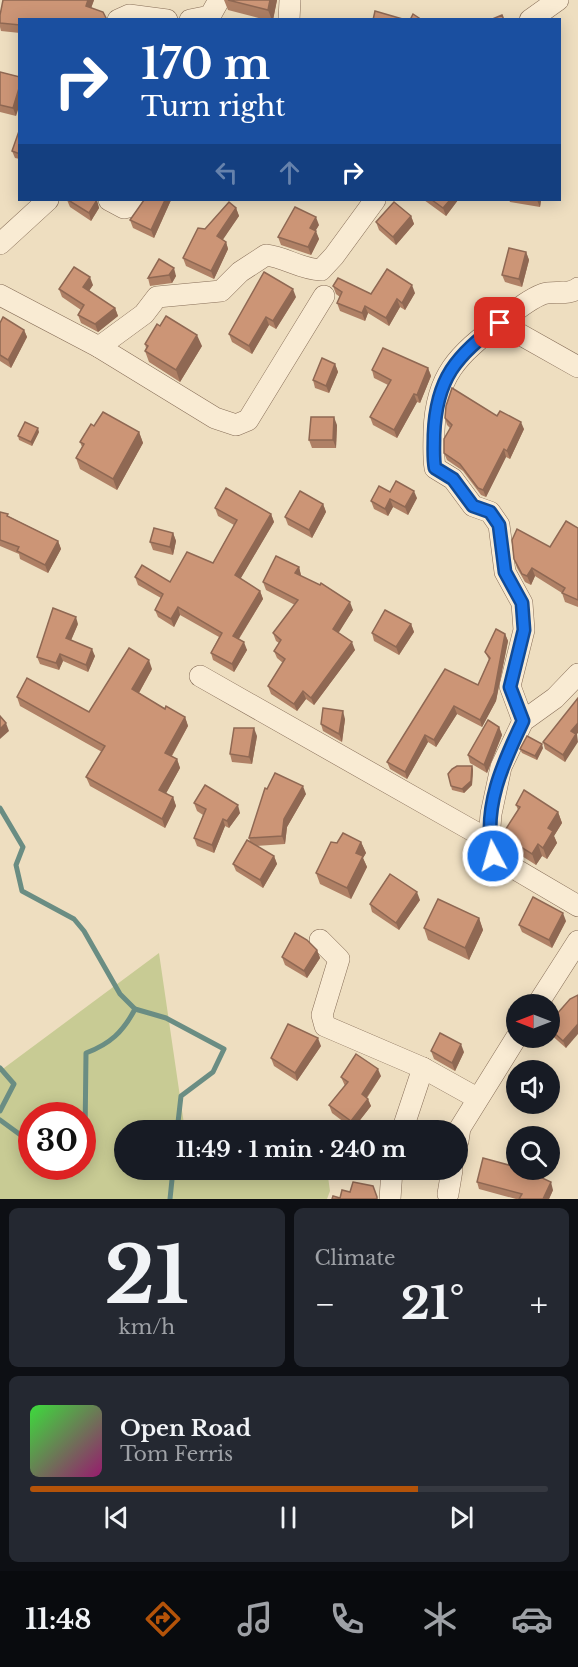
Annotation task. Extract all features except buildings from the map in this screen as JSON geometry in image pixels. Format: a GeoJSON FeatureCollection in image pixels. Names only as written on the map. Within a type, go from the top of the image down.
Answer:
{"type":"FeatureCollection","features":[{"type":"Feature","properties":{"kind":"street"},"geometry":{"type":"LineString","coordinates":[[200,18],[210,16],[219,0]]}},
{"type":"Feature","properties":{"kind":"street"},"geometry":{"type":"LineString","coordinates":[[289,18],[290,0]]}},
{"type":"Feature","properties":{"kind":"street"},"geometry":{"type":"LineString","coordinates":[[533,18],[558,0]]}},
{"type":"Feature","properties":{"kind":"street"},"geometry":{"type":"LineString","coordinates":[[122,18],[129,15],[152,18]]}},
{"type":"Feature","properties":{"kind":"street"},"geometry":{"type":"LineString","coordinates":[[0,244],[47,201]]}},
{"type":"Feature","properties":{"kind":"street"},"geometry":{"type":"LineString","coordinates":[[111,201],[124,208],[133,206],[136,201]]}},
{"type":"Feature","properties":{"kind":"street"},"geometry":{"type":"LineString","coordinates":[[99,347],[144,314],[157,297],[221,291],[240,272],[266,255],[277,256],[304,269],[321,270],[374,201]]}},
{"type":"Feature","properties":{"kind":"street"},"geometry":{"type":"LineString","coordinates":[[523,721],[510,687],[524,630],[522,603],[505,572],[499,525],[490,512],[473,506],[464,496],[460,484],[440,473],[434,463],[438,394],[453,366],[472,344],[543,294],[574,292],[578,288]]}},
{"type":"Feature","properties":{"kind":"street"},"geometry":{"type":"LineString","coordinates":[[0,295],[99,347],[215,418],[236,425],[248,420],[324,296]]}},
{"type":"Feature","properties":{"kind":"street"},"geometry":{"type":"LineString","coordinates":[[500,323],[578,368]]}},
{"type":"Feature","properties":{"kind":"street"},"geometry":{"type":"LineString","coordinates":[[578,674],[555,698],[523,721],[501,767],[490,814],[489,840],[493,856],[578,906]]}},
{"type":"Feature","properties":{"kind":"street"},"geometry":{"type":"LineString","coordinates":[[200,676],[489,840]]}},
{"type":"Feature","properties":{"kind":"street"},"geometry":{"type":"LineString","coordinates":[[320,939],[339,959],[322,1015],[325,1026],[423,1068],[477,1098]]}},
{"type":"Feature","properties":{"kind":"street"},"geometry":{"type":"LineString","coordinates":[[544,994],[578,941]]}},
{"type":"Feature","properties":{"kind":"street"},"geometry":{"type":"LineString","coordinates":[[465,1120],[510,1048]]}},
{"type":"Feature","properties":{"kind":"street"},"geometry":{"type":"LineString","coordinates":[[406,1120],[423,1068]]}},
{"type":"Feature","properties":{"kind":"street"},"geometry":{"type":"LineString","coordinates":[[390,1199],[391,1180]]}},
{"type":"Feature","properties":{"kind":"street"},"geometry":{"type":"LineString","coordinates":[[448,1194],[450,1180]]}},
{"type":"Feature","properties":{"kind":"green space"},"geometry":{"type":"Polygon","coordinates":[[[159,953],[183,1120],[114,1120],[114,1180],[328,1180],[330,1191],[327,1199],[0,1199],[0,1071],[159,953]]]}},
{"type":"Feature","properties":{"kind":"waterway"},"geometry":{"type":"LineString","coordinates":[[0,808],[23,847],[16,865],[22,891],[74,919],[84,931],[120,994],[135,1009],[166,1018],[224,1049],[213,1072],[181,1096],[178,1120]]}},
{"type":"Feature","properties":{"kind":"waterway"},"geometry":{"type":"LineString","coordinates":[[85,1102],[86,1053],[102,1046],[115,1036],[135,1009]]}},
{"type":"Feature","properties":{"kind":"waterway"},"geometry":{"type":"LineString","coordinates":[[0,1068],[14,1084],[0,1111]]}},
{"type":"Feature","properties":{"kind":"waterway"},"geometry":{"type":"LineString","coordinates":[[0,1120],[18,1133]]}},
{"type":"Feature","properties":{"kind":"waterway"},"geometry":{"type":"LineString","coordinates":[[170,1199],[172,1180]]}},
{"type":"Feature","properties":{"kind":"route"},"geometry":{"type":"LineString","coordinates":[[493,856],[489,840],[490,814],[495,789],[501,767],[523,721],[510,687],[524,630],[522,603],[505,572],[499,525],[490,512],[473,506],[464,496],[460,484],[435,468],[434,439],[438,394],[453,366],[472,344],[500,323]]}}]}
